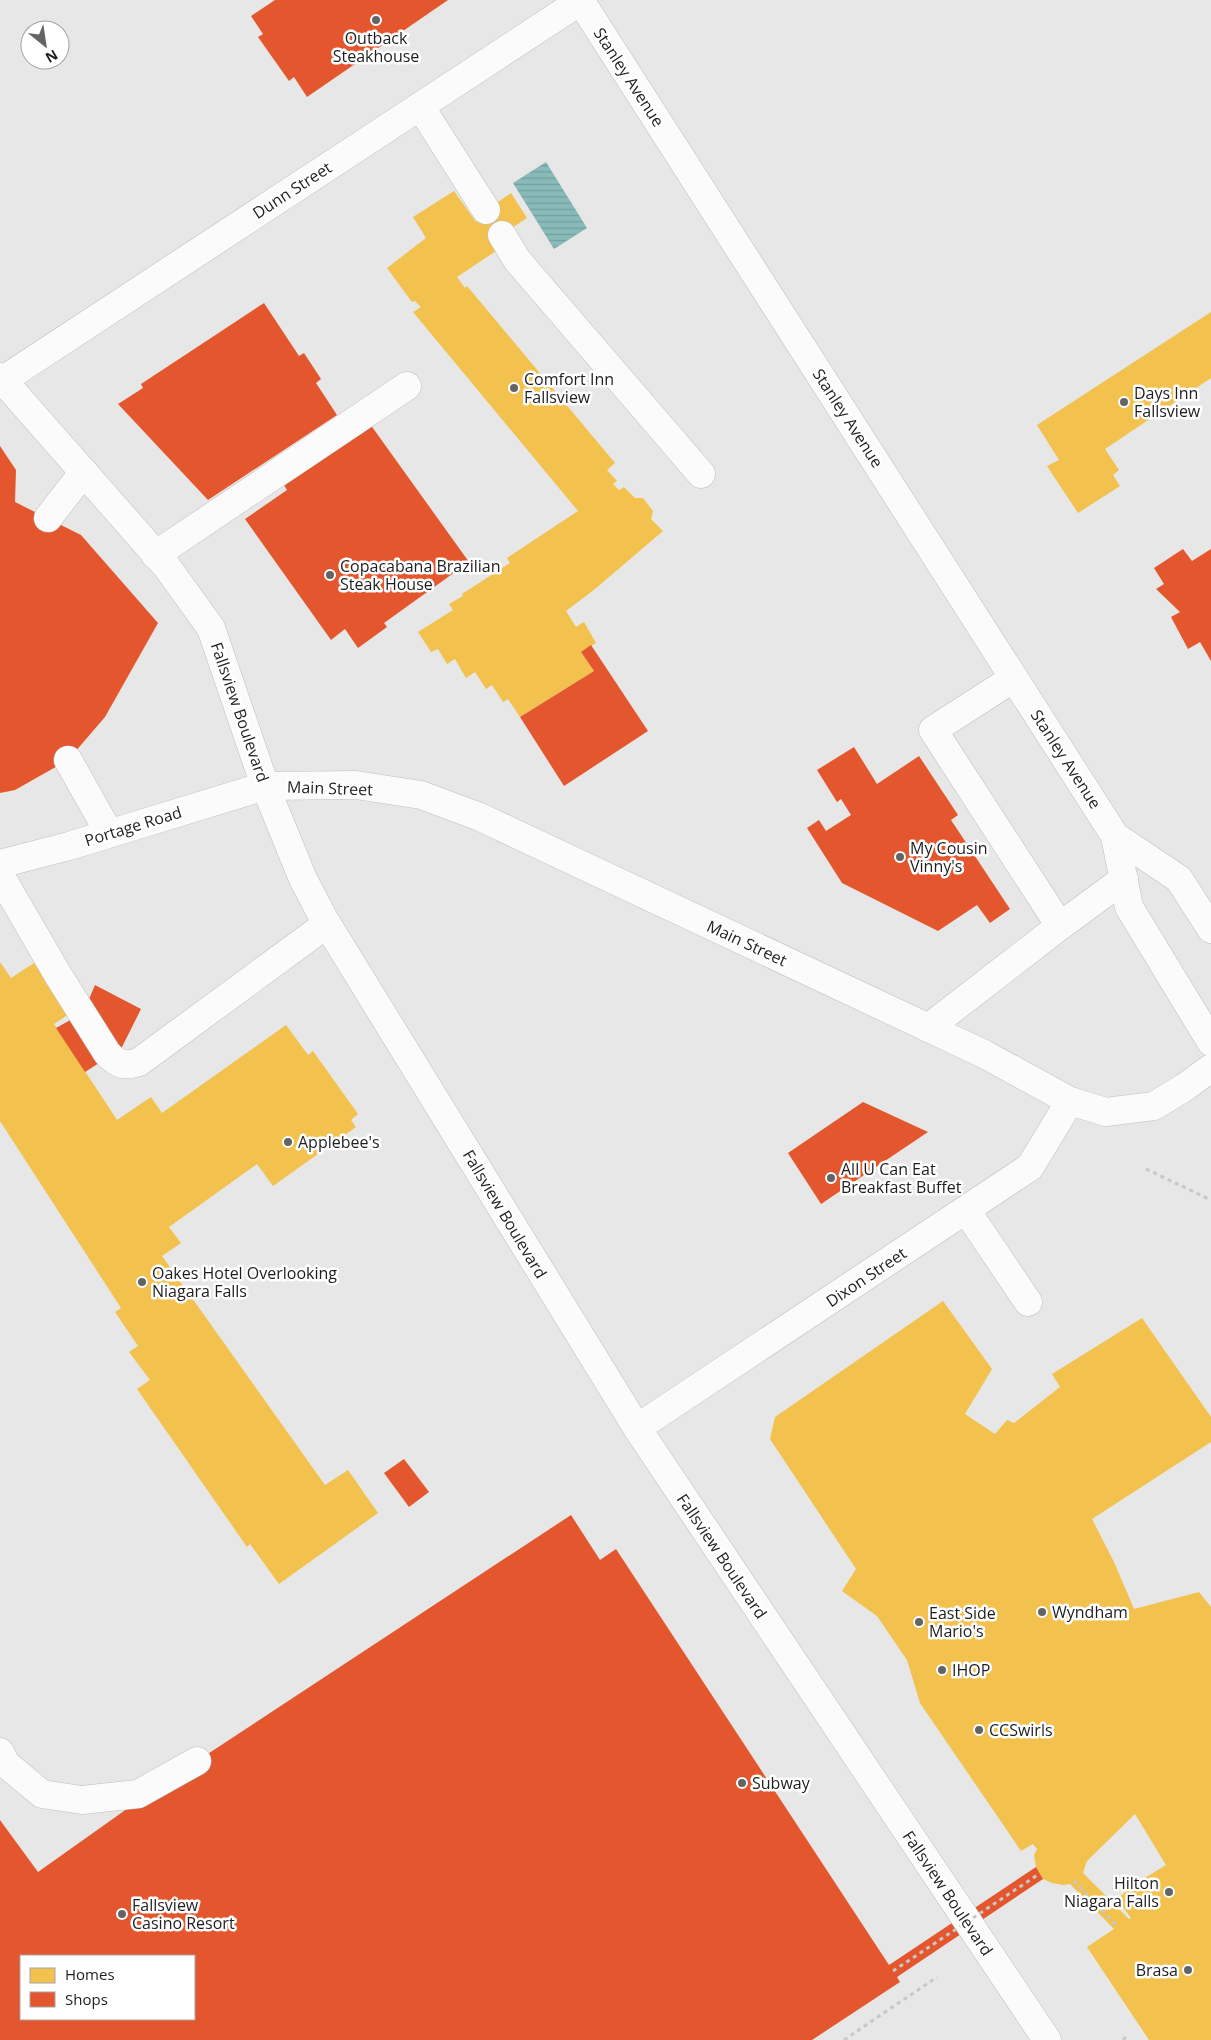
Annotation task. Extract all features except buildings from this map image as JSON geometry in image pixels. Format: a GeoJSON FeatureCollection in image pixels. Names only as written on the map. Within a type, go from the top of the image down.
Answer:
{"type":"FeatureCollection","features":[{"type":"Feature","properties":{"kind":"street","name":"Dunn Street"},"geometry":{"type":"LineString","coordinates":[[2,379],[581,0]]}},
{"type":"Feature","properties":{"kind":"street","name":"Stanley Avenue"},"geometry":{"type":"LineString","coordinates":[[581,0],[1115,836],[1129,907],[1211,1042]]}},
{"type":"Feature","properties":{"kind":"street"},"geometry":{"type":"LineString","coordinates":[[420,106],[486,210]]}},
{"type":"Feature","properties":{"kind":"street"},"geometry":{"type":"LineString","coordinates":[[502,235],[517,260],[700,474]]}},
{"type":"Feature","properties":{"kind":"street","name":"Fallsview Boulevard"},"geometry":{"type":"LineString","coordinates":[[2,379],[167,567],[211,628],[265,786],[303,879],[327,924],[637,1428],[1047,2040]]}},
{"type":"Feature","properties":{"kind":"street"},"geometry":{"type":"LineString","coordinates":[[155,554],[407,386]]}},
{"type":"Feature","properties":{"kind":"street"},"geometry":{"type":"LineString","coordinates":[[48,518],[84,472]]}},
{"type":"Feature","properties":{"kind":"street"},"geometry":{"type":"LineString","coordinates":[[1014,678],[932,730],[1060,926]]}},
{"type":"Feature","properties":{"kind":"street"},"geometry":{"type":"LineString","coordinates":[[68,760],[109,833]]}},
{"type":"Feature","properties":{"kind":"street","name":"Main Street"},"geometry":{"type":"LineString","coordinates":[[265,786],[356,785],[421,796],[472,814],[984,1054],[1070,1101],[1106,1112],[1154,1106],[1211,1068]]}},
{"type":"Feature","properties":{"kind":"street","name":"Portage Road"},"geometry":{"type":"LineString","coordinates":[[0,864],[69,846],[265,786]]}},
{"type":"Feature","properties":{"kind":"street","name":"Stanley Avenue"},"geometry":{"type":"LineString","coordinates":[[1115,836],[1179,879],[1211,929]]}},
{"type":"Feature","properties":{"kind":"street"},"geometry":{"type":"LineString","coordinates":[[0,875],[58,975],[107,1053],[116,1063],[129,1066],[139,1062],[327,924]]}},
{"type":"Feature","properties":{"kind":"street"},"geometry":{"type":"LineString","coordinates":[[928,1028],[1124,879]]}},
{"type":"Feature","properties":{"kind":"street","name":"Dixon Street"},"geometry":{"type":"LineString","coordinates":[[637,1428],[1030,1167],[1070,1101]]}},
{"type":"Feature","properties":{"kind":"street"},"geometry":{"type":"LineString","coordinates":[[966,1210],[1028,1302]]}},
{"type":"Feature","properties":{"kind":"street"},"geometry":{"type":"LineString","coordinates":[[0,1752],[6,1764],[42,1794],[82,1800],[138,1794],[197,1761]]}},
{"type":"Feature","properties":{"kind":"path"},"geometry":{"type":"LineString","coordinates":[[1146,1169],[1211,1200]]}},
{"type":"Feature","properties":{"kind":"path"},"geometry":{"type":"LineString","coordinates":[[893,1971],[1039,1874]]}},
{"type":"Feature","properties":{"kind":"path"},"geometry":{"type":"LineString","coordinates":[[1074,1881],[1118,1927]]}},
{"type":"Feature","properties":{"kind":"path"},"geometry":{"type":"LineString","coordinates":[[844,2040],[937,1977]]}},
{"type":"Feature","properties":{"kind":"water"},"geometry":{"type":"Polygon","coordinates":[[[546,162],[587,228],[554,249],[513,183],[546,162]]]}},
{"type":"Feature","properties":{"kind":"place","name":"Outback Steakhouse"},"geometry":{"type":"Point","coordinates":[376,20]}},
{"type":"Feature","properties":{"kind":"place","name":"Comfort Inn Fallsview"},"geometry":{"type":"Point","coordinates":[514,388]}},
{"type":"Feature","properties":{"kind":"place","name":"Days Inn Fallsview"},"geometry":{"type":"Point","coordinates":[1124,402]}},
{"type":"Feature","properties":{"kind":"place","name":"Copacabana Brazilian Steak House"},"geometry":{"type":"Point","coordinates":[330,575]}},
{"type":"Feature","properties":{"kind":"place","name":"My Cousin Vinny's"},"geometry":{"type":"Point","coordinates":[900,857]}},
{"type":"Feature","properties":{"kind":"place","name":"Applebee's"},"geometry":{"type":"Point","coordinates":[288,1142]}},
{"type":"Feature","properties":{"kind":"place","name":"All U Can Eat Breakfast Buffet"},"geometry":{"type":"Point","coordinates":[831,1178]}},
{"type":"Feature","properties":{"kind":"place","name":"Oakes Hotel Overlooking Niagara Falls"},"geometry":{"type":"Point","coordinates":[142,1282]}},
{"type":"Feature","properties":{"kind":"place","name":"Wyndham"},"geometry":{"type":"Point","coordinates":[1042,1612]}},
{"type":"Feature","properties":{"kind":"place","name":"East Side Mario's"},"geometry":{"type":"Point","coordinates":[919,1622]}},
{"type":"Feature","properties":{"kind":"place","name":"IHOP"},"geometry":{"type":"Point","coordinates":[942,1670]}},
{"type":"Feature","properties":{"kind":"place","name":"CCSwirls"},"geometry":{"type":"Point","coordinates":[979,1730]}},
{"type":"Feature","properties":{"kind":"place","name":"Subway"},"geometry":{"type":"Point","coordinates":[742,1783]}},
{"type":"Feature","properties":{"kind":"place","name":"Hilton Niagara Falls"},"geometry":{"type":"Point","coordinates":[1169,1892]}},
{"type":"Feature","properties":{"kind":"place","name":"Fallsview Casino Resort"},"geometry":{"type":"Point","coordinates":[122,1914]}},
{"type":"Feature","properties":{"kind":"place","name":"Brasa"},"geometry":{"type":"Point","coordinates":[1188,1970]}}]}
